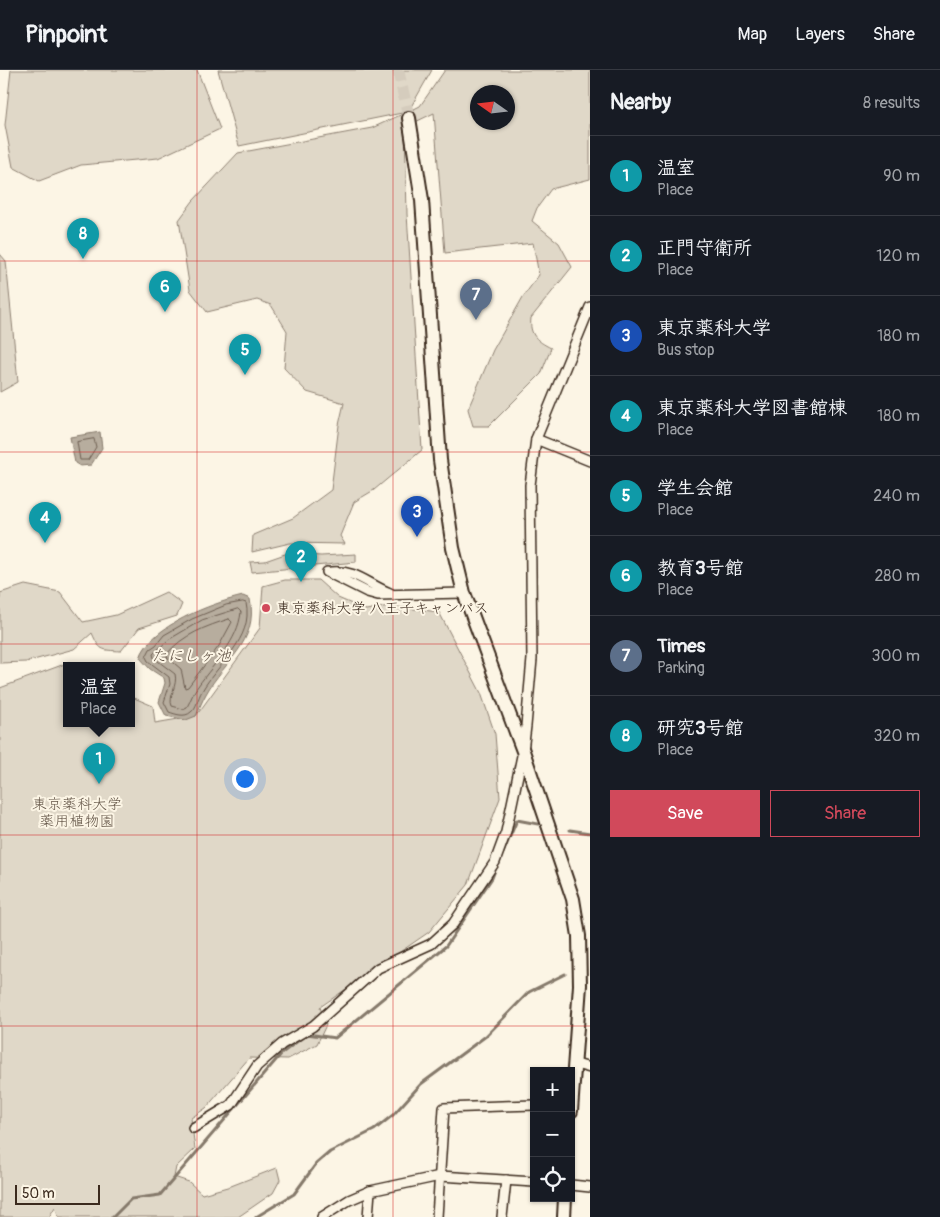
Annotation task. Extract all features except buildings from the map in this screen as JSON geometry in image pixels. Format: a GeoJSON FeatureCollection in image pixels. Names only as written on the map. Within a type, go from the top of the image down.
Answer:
{"type":"FeatureCollection","features":[{"type":"Feature","properties":{"kind":"street"},"geometry":{"type":"LineString","coordinates":[[409,118],[422,200],[443,484],[453,548],[464,593],[523,751],[573,900],[579,936],[580,985],[575,1074]]}},
{"type":"Feature","properties":{"kind":"street"},"geometry":{"type":"LineString","coordinates":[[193,1128],[230,1105],[257,1066],[282,1044],[313,1026],[378,968],[431,944],[453,924],[494,862],[506,832],[523,751],[532,659],[530,485],[536,439],[590,307]]}},
{"type":"Feature","properties":{"kind":"street"},"geometry":{"type":"LineString","coordinates":[[536,439],[590,460]]}},
{"type":"Feature","properties":{"kind":"street"},"geometry":{"type":"LineString","coordinates":[[392,594],[358,575],[339,571],[327,572],[367,592],[392,594],[464,593]]}},
{"type":"Feature","properties":{"kind":"street"},"geometry":{"type":"LineString","coordinates":[[576,1064],[590,1068]]}},
{"type":"Feature","properties":{"kind":"street"},"geometry":{"type":"LineString","coordinates":[[437,1217],[444,1108],[530,1105]]}},
{"type":"Feature","properties":{"kind":"street"},"geometry":{"type":"LineString","coordinates":[[322,1217],[349,1200],[370,1191],[440,1176],[530,1182]]}},
{"type":"Feature","properties":{"kind":"street"},"geometry":{"type":"LineString","coordinates":[[502,1217],[506,1180]]}},
{"type":"Feature","properties":{"kind":"street"},"geometry":{"type":"LineString","coordinates":[[575,1185],[590,1187]]}},
{"type":"Feature","properties":{"kind":"street"},"geometry":{"type":"LineString","coordinates":[[368,1217],[370,1191]]}},
{"type":"Feature","properties":{"kind":"street"},"geometry":{"type":"LineString","coordinates":[[564,1217],[565,1202]]}},
{"type":"Feature","properties":{"kind":"green space"},"geometry":{"type":"Polygon","coordinates":[[[11,70],[197,70],[220,129],[158,158],[81,165],[39,181],[13,167],[5,125],[11,70]]]}},
{"type":"Feature","properties":{"kind":"green space"},"geometry":{"type":"Polygon","coordinates":[[[218,70],[432,70],[408,112],[420,106],[445,70],[590,70],[590,179],[551,189],[537,208],[532,221],[559,243],[572,267],[531,318],[531,329],[535,337],[551,348],[541,374],[489,426],[473,426],[468,409],[493,350],[523,297],[539,275],[533,243],[445,253],[434,113],[405,127],[407,214],[422,450],[374,490],[354,502],[340,536],[345,544],[290,543],[252,552],[253,535],[293,518],[331,490],[339,425],[344,403],[307,392],[284,368],[287,331],[271,305],[257,300],[207,312],[190,290],[179,220],[193,201],[238,153],[372,128],[407,112],[239,146],[218,70]]]}},
{"type":"Feature","properties":{"kind":"green space"},"geometry":{"type":"Polygon","coordinates":[[[0,254],[6,261],[18,382],[0,392],[0,254]]]}},
{"type":"Feature","properties":{"kind":"green space"},"geometry":{"type":"Polygon","coordinates":[[[285,554],[321,556],[356,554],[356,562],[252,572],[250,562],[265,561],[285,554]]]}},
{"type":"Feature","properties":{"kind":"green space","name":"東京薬科大学 薬用植物園"},"geometry":{"type":"Polygon","coordinates":[[[285,580],[318,580],[338,598],[366,610],[389,606],[439,612],[481,693],[495,734],[500,798],[468,885],[429,932],[320,1007],[326,1025],[317,1044],[288,1059],[249,1058],[206,1108],[191,1118],[195,1149],[176,1167],[174,1177],[189,1182],[202,1194],[231,1186],[277,1168],[280,1180],[273,1193],[238,1217],[59,1217],[55,1207],[49,1217],[0,1217],[0,688],[63,665],[63,727],[135,727],[135,698],[153,706],[155,723],[196,716],[260,628],[263,586],[285,580]]]}},
{"type":"Feature","properties":{"kind":"green space"},"geometry":{"type":"Polygon","coordinates":[[[25,585],[60,592],[83,622],[116,615],[166,592],[182,604],[177,616],[139,628],[121,651],[105,650],[99,646],[92,633],[74,649],[26,662],[0,663],[0,593],[25,585]]]}},
{"type":"Feature","properties":{"kind":"water"},"geometry":{"type":"Polygon","coordinates":[[[100,432],[102,448],[91,465],[80,466],[75,463],[70,437],[100,432]]]}},
{"type":"Feature","properties":{"kind":"water","name":"たにしヶ池"},"geometry":{"type":"Polygon","coordinates":[[[243,596],[250,599],[251,614],[245,639],[213,682],[196,716],[186,720],[166,716],[159,702],[165,683],[164,678],[150,669],[140,658],[146,646],[169,626],[199,610],[243,596]]]}},
{"type":"Feature","properties":{"kind":"waterway"},"geometry":{"type":"LineString","coordinates":[[503,853],[517,820],[538,824]]}},
{"type":"Feature","properties":{"kind":"waterway"},"geometry":{"type":"LineString","coordinates":[[570,830],[590,833]]}},
{"type":"Feature","properties":{"kind":"waterway"},"geometry":{"type":"LineString","coordinates":[[113,1217],[131,1199],[160,1195],[282,1053],[307,1034],[335,1038],[446,946],[492,878],[497,865]]}},
{"type":"Feature","properties":{"kind":"waterway"},"geometry":{"type":"LineString","coordinates":[[256,1217],[294,1194],[316,1164],[330,1152],[374,1130],[393,1115],[421,1084],[486,1036],[529,992],[565,974]]}},
{"type":"Feature","properties":{"kind":"tunnel"},"geometry":{"type":"LineString","coordinates":[[398,70],[409,118]]}},
{"type":"Feature","properties":{"kind":"place","name":"研究3号館"},"geometry":{"type":"Point","coordinates":[83,259]}},
{"type":"Feature","properties":{"kind":"place","name":"教育3号館"},"geometry":{"type":"Point","coordinates":[165,312]}},
{"type":"Feature","properties":{"kind":"place","name":"Times"},"geometry":{"type":"Point","coordinates":[476,320]}},
{"type":"Feature","properties":{"kind":"place","name":"学生会館"},"geometry":{"type":"Point","coordinates":[245,375]}},
{"type":"Feature","properties":{"kind":"place","name":"東京薬科大学"},"geometry":{"type":"Point","coordinates":[417,537]}},
{"type":"Feature","properties":{"kind":"place","name":"東京薬科大学図書館棟"},"geometry":{"type":"Point","coordinates":[45,543]}},
{"type":"Feature","properties":{"kind":"place","name":"正門守衛所"},"geometry":{"type":"Point","coordinates":[301,582]}},
{"type":"Feature","properties":{"kind":"place","name":"東京薬科大学 八王子キャンパス"},"geometry":{"type":"Point","coordinates":[266,608]}},
{"type":"Feature","properties":{"kind":"place","name":"温室"},"geometry":{"type":"Point","coordinates":[99,784]}}]}
